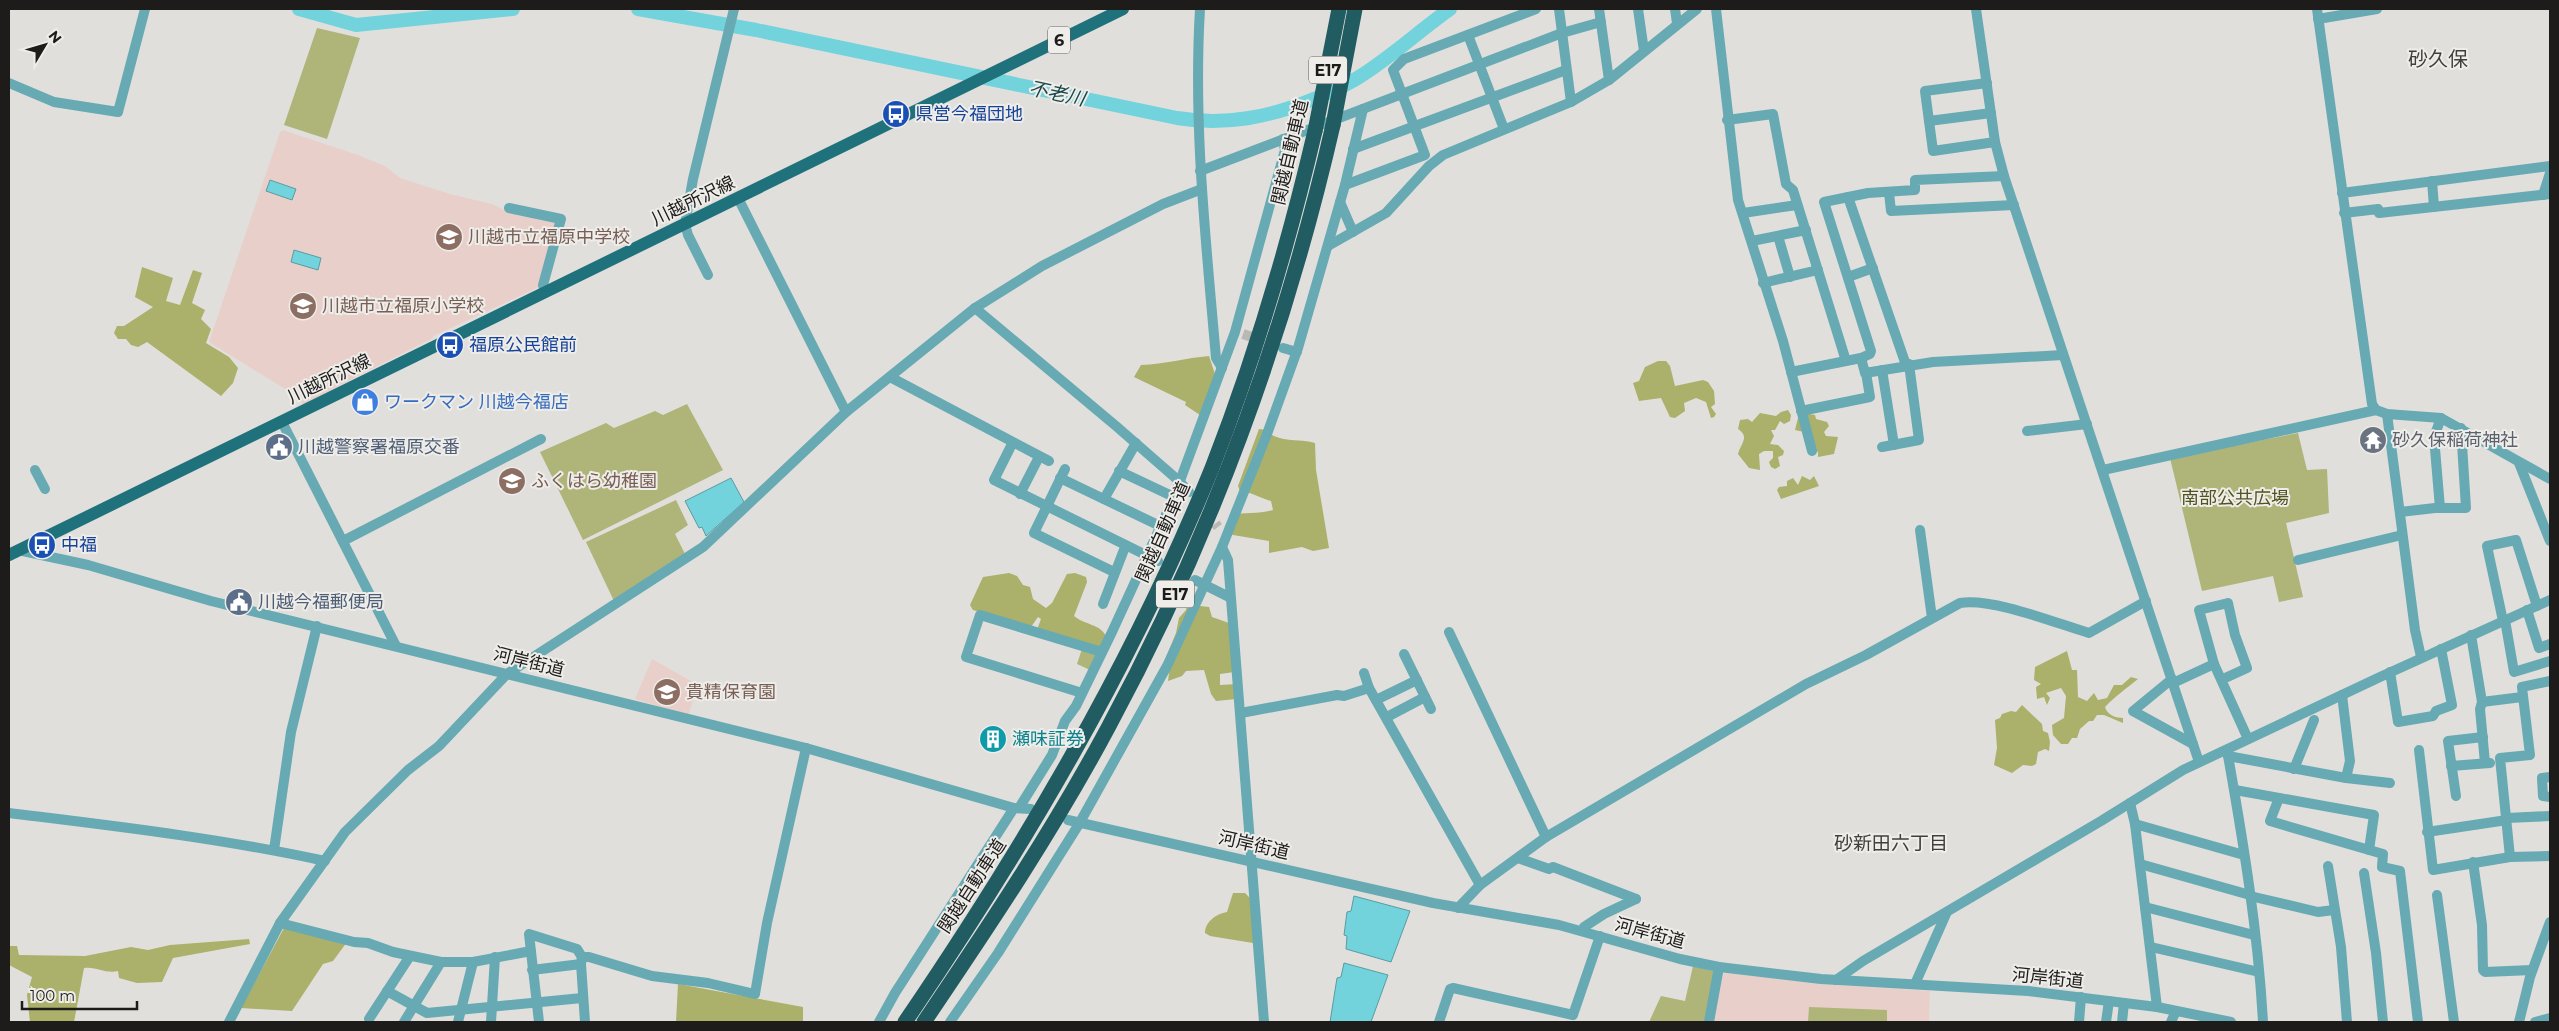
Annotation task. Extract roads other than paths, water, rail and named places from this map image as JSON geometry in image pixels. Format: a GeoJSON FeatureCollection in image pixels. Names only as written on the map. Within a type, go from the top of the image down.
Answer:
{"type":"FeatureCollection","features":[{"type":"Feature","properties":{"kind":"highway","name":"関越自動車道"},"geometry":{"type":"LineString","coordinates":[[905,1022],[999,879],[1080,742],[1139,629],[1177,550],[1212,467],[1247,373],[1274,290],[1315,131],[1339,9]]}},
{"type":"Feature","properties":{"kind":"highway","name":"関越自動車道"},"geometry":{"type":"LineString","coordinates":[[924,1022],[1033,856],[1077,783],[1151,645],[1192,557],[1263,375],[1309,224],[1333,125],[1355,9]]}},
{"type":"Feature","properties":{"kind":"main road","name":"川越所沢線"},"geometry":{"type":"LineString","coordinates":[[13,552],[282,422],[1122,9]]}},
{"type":"Feature","properties":{"kind":"street"},"geometry":{"type":"LineString","coordinates":[[9,82],[54,102],[118,112],[145,9]]}},
{"type":"Feature","properties":{"kind":"street"},"geometry":{"type":"LineString","coordinates":[[1200,9],[1197,109],[1200,171],[1216,358],[1222,368]]}},
{"type":"Feature","properties":{"kind":"street"},"geometry":{"type":"LineString","coordinates":[[1429,166],[1393,70],[1404,59],[1536,9]]}},
{"type":"Feature","properties":{"kind":"street"},"geometry":{"type":"LineString","coordinates":[[1560,9],[1571,102]]}},
{"type":"Feature","properties":{"kind":"street"},"geometry":{"type":"LineString","coordinates":[[1599,9],[1610,80]]}},
{"type":"Feature","properties":{"kind":"street"},"geometry":{"type":"LineString","coordinates":[[1638,9],[1644,51]]}},
{"type":"Feature","properties":{"kind":"street"},"geometry":{"type":"LineString","coordinates":[[1675,9],[1677,23]]}},
{"type":"Feature","properties":{"kind":"street"},"geometry":{"type":"LineString","coordinates":[[1328,246],[1386,213],[1429,166],[1443,155],[1597,90],[1677,23],[1697,9]]}},
{"type":"Feature","properties":{"kind":"street"},"geometry":{"type":"LineString","coordinates":[[1716,9],[1738,200],[1791,372],[1812,451]]}},
{"type":"Feature","properties":{"kind":"street"},"geometry":{"type":"LineString","coordinates":[[1976,9],[1995,142],[2004,176],[2199,762]]}},
{"type":"Feature","properties":{"kind":"street"},"geometry":{"type":"LineString","coordinates":[[2376,410],[2372,404],[2367,374],[2317,14],[2377,9]]}},
{"type":"Feature","properties":{"kind":"street"},"geometry":{"type":"LineString","coordinates":[[708,275],[688,236],[685,224],[693,179],[733,14]]}},
{"type":"Feature","properties":{"kind":"street"},"geometry":{"type":"LineString","coordinates":[[1200,171],[1562,33],[1601,22]]}},
{"type":"Feature","properties":{"kind":"street"},"geometry":{"type":"LineString","coordinates":[[1468,35],[1504,129]]}},
{"type":"Feature","properties":{"kind":"street"},"geometry":{"type":"LineString","coordinates":[[1353,149],[1566,70]]}},
{"type":"Feature","properties":{"kind":"street"},"geometry":{"type":"LineString","coordinates":[[1987,83],[1925,91],[1933,151],[1995,142]]}},
{"type":"Feature","properties":{"kind":"street"},"geometry":{"type":"LineString","coordinates":[[950,1022],[1006,941],[1079,824],[1167,666],[1200,582],[1222,547],[1297,352],[1345,184],[1363,109]]}},
{"type":"Feature","properties":{"kind":"street"},"geometry":{"type":"LineString","coordinates":[[1728,120],[1773,114],[1786,184],[1793,190],[1846,361]]}},
{"type":"Feature","properties":{"kind":"street"},"geometry":{"type":"LineString","coordinates":[[1929,121],[1991,114]]}},
{"type":"Feature","properties":{"kind":"street"},"geometry":{"type":"LineString","coordinates":[[879,1022],[895,993],[1052,755],[1065,720],[1076,706],[1148,557],[1174,497],[1222,368],[1239,333],[1285,150],[1283,139]]}},
{"type":"Feature","properties":{"kind":"street"},"geometry":{"type":"LineString","coordinates":[[1345,184],[1425,155]]}},
{"type":"Feature","properties":{"kind":"street"},"geometry":{"type":"LineString","coordinates":[[2342,193],[2550,166]]}},
{"type":"Feature","properties":{"kind":"street"},"geometry":{"type":"LineString","coordinates":[[2344,213],[2378,209],[2379,213],[2547,195],[2550,173]]}},
{"type":"Feature","properties":{"kind":"street"},"geometry":{"type":"LineString","coordinates":[[1791,372],[1860,358],[1870,354],[1871,350],[1824,202],[1848,196],[1915,190],[1915,180],[2004,176]]}},
{"type":"Feature","properties":{"kind":"street"},"geometry":{"type":"LineString","coordinates":[[2432,181],[2434,207]]}},
{"type":"Feature","properties":{"kind":"street"},"geometry":{"type":"LineString","coordinates":[[229,1022],[280,923],[345,832],[382,794],[438,746],[507,674],[702,547],[846,412],[975,308],[1042,266],[1164,204],[1202,189]]}},
{"type":"Feature","properties":{"kind":"street"},"geometry":{"type":"LineString","coordinates":[[1889,193],[1891,211],[2014,205]]}},
{"type":"Feature","properties":{"kind":"street"},"geometry":{"type":"LineString","coordinates":[[1848,196],[1907,364],[1919,440],[1882,447]]}},
{"type":"Feature","properties":{"kind":"street"},"geometry":{"type":"LineString","coordinates":[[738,198],[846,412]]}},
{"type":"Feature","properties":{"kind":"street"},"geometry":{"type":"LineString","coordinates":[[1340,202],[1353,232]]}},
{"type":"Feature","properties":{"kind":"street"},"geometry":{"type":"LineString","coordinates":[[1743,214],[1797,205]]}},
{"type":"Feature","properties":{"kind":"street"},"geometry":{"type":"LineString","coordinates":[[509,208],[561,219],[543,285],[545,293]]}},
{"type":"Feature","properties":{"kind":"street"},"geometry":{"type":"LineString","coordinates":[[1752,241],[1806,230]]}},
{"type":"Feature","properties":{"kind":"street"},"geometry":{"type":"LineString","coordinates":[[1778,236],[1790,277]]}},
{"type":"Feature","properties":{"kind":"street"},"geometry":{"type":"LineString","coordinates":[[1848,277],[1873,268]]}},
{"type":"Feature","properties":{"kind":"street"},"geometry":{"type":"LineString","coordinates":[[1763,283],[1818,270]]}},
{"type":"Feature","properties":{"kind":"street"},"geometry":{"type":"LineString","coordinates":[[975,308],[1180,480],[1189,492]]}},
{"type":"Feature","properties":{"kind":"street"},"geometry":{"type":"LineString","coordinates":[[1283,348],[1297,352]]}},
{"type":"Feature","properties":{"kind":"street"},"geometry":{"type":"LineString","coordinates":[[1866,373],[1907,364],[2063,355]]}},
{"type":"Feature","properties":{"kind":"street"},"geometry":{"type":"LineString","coordinates":[[1802,411],[1870,396],[1866,373],[1860,358]]}},
{"type":"Feature","properties":{"kind":"street"},"geometry":{"type":"LineString","coordinates":[[1882,370],[1894,444]]}},
{"type":"Feature","properties":{"kind":"street"},"geometry":{"type":"LineString","coordinates":[[890,376],[1012,444],[1050,462]]}},
{"type":"Feature","properties":{"kind":"street"},"geometry":{"type":"LineString","coordinates":[[2103,470],[2376,410],[2387,414],[2441,418],[2550,479]]}},
{"type":"Feature","properties":{"kind":"street"},"geometry":{"type":"LineString","coordinates":[[2387,414],[2415,630],[2422,658]]}},
{"type":"Feature","properties":{"kind":"street"},"geometry":{"type":"LineString","coordinates":[[2440,508],[2434,442],[2441,418]]}},
{"type":"Feature","properties":{"kind":"street"},"geometry":{"type":"LineString","coordinates":[[282,422],[396,646]]}},
{"type":"Feature","properties":{"kind":"street"},"geometry":{"type":"LineString","coordinates":[[2027,431],[2087,424]]}},
{"type":"Feature","properties":{"kind":"street"},"geometry":{"type":"LineString","coordinates":[[2400,512],[2467,507],[2461,428]]}},
{"type":"Feature","properties":{"kind":"street"},"geometry":{"type":"LineString","coordinates":[[343,540],[541,439]]}},
{"type":"Feature","properties":{"kind":"street"},"geometry":{"type":"LineString","coordinates":[[1104,499],[1136,443]]}},
{"type":"Feature","properties":{"kind":"street"},"geometry":{"type":"LineString","coordinates":[[1012,444],[994,480],[1045,507],[1158,561]]}},
{"type":"Feature","properties":{"kind":"street"},"geometry":{"type":"LineString","coordinates":[[1020,494],[1038,457]]}},
{"type":"Feature","properties":{"kind":"street"},"geometry":{"type":"LineString","coordinates":[[2519,463],[2550,540]]}},
{"type":"Feature","properties":{"kind":"street"},"geometry":{"type":"LineString","coordinates":[[35,470],[45,489]]}},
{"type":"Feature","properties":{"kind":"street"},"geometry":{"type":"LineString","coordinates":[[1119,471],[1174,497]]}},
{"type":"Feature","properties":{"kind":"street"},"geometry":{"type":"LineString","coordinates":[[1114,572],[1034,533],[1062,474],[1104,499],[1160,526]]}},
{"type":"Feature","properties":{"kind":"street"},"geometry":{"type":"LineString","coordinates":[[1218,526],[1225,536]]}},
{"type":"Feature","properties":{"kind":"street"},"geometry":{"type":"LineString","coordinates":[[1920,530],[1932,618]]}},
{"type":"Feature","properties":{"kind":"street"},"geometry":{"type":"LineString","coordinates":[[2298,560],[2402,535]]}},
{"type":"Feature","properties":{"kind":"street"},"geometry":{"type":"LineString","coordinates":[[2550,644],[2538,648],[2532,608],[2516,540],[2487,546],[2514,672],[2550,661]]}},
{"type":"Feature","properties":{"kind":"street"},"geometry":{"type":"LineString","coordinates":[[1103,604],[1125,546]]}},
{"type":"Feature","properties":{"kind":"street"},"geometry":{"type":"LineString","coordinates":[[1222,547],[1228,560],[1229,597],[1241,713],[1264,1022]]}},
{"type":"Feature","properties":{"kind":"street","name":"河岸街道"},"geometry":{"type":"LineString","coordinates":[[13,552],[88,565],[211,601],[806,748],[1017,808],[1031,809]]}},
{"type":"Feature","properties":{"kind":"street"},"geometry":{"type":"LineString","coordinates":[[1200,582],[1229,597]]}},
{"type":"Feature","properties":{"kind":"street"},"geometry":{"type":"LineString","coordinates":[[1836,980],[1863,961],[1946,914],[2199,762],[2228,753],[2248,739],[2550,600]]}},
{"type":"Feature","properties":{"kind":"street"},"geometry":{"type":"LineString","coordinates":[[1458,908],[1480,885],[1546,837],[1806,684],[1866,655],[1960,603],[1971,601],[1989,604],[2089,633],[2146,601]]}},
{"type":"Feature","properties":{"kind":"street"},"geometry":{"type":"LineString","coordinates":[[2222,680],[2247,668],[2235,635],[2228,603],[2199,610],[2214,664],[2248,739]]}},
{"type":"Feature","properties":{"kind":"street"},"geometry":{"type":"LineString","coordinates":[[1082,692],[966,657],[980,615],[1102,652]]}},
{"type":"Feature","properties":{"kind":"street"},"geometry":{"type":"LineString","coordinates":[[274,850],[291,732],[317,626]]}},
{"type":"Feature","properties":{"kind":"street"},"geometry":{"type":"LineString","coordinates":[[1450,632],[1546,837]]}},
{"type":"Feature","properties":{"kind":"street"},"geometry":{"type":"LineString","coordinates":[[2471,635],[2482,702],[2480,709],[2485,763]]}},
{"type":"Feature","properties":{"kind":"street"},"geometry":{"type":"LineString","coordinates":[[2390,672],[2398,722],[2433,716],[2436,711],[2452,705],[2441,649]]}},
{"type":"Feature","properties":{"kind":"street"},"geometry":{"type":"LineString","coordinates":[[1404,654],[1430,709]]}},
{"type":"Feature","properties":{"kind":"street"},"geometry":{"type":"LineString","coordinates":[[2193,744],[2133,711],[2172,681],[2214,664]]}},
{"type":"Feature","properties":{"kind":"street"},"geometry":{"type":"LineString","coordinates":[[1364,673],[1369,688],[1480,885]]}},
{"type":"Feature","properties":{"kind":"street"},"geometry":{"type":"LineString","coordinates":[[1376,700],[1416,680]]}},
{"type":"Feature","properties":{"kind":"street"},"geometry":{"type":"LineString","coordinates":[[2510,857],[2500,758],[2530,755],[2522,687],[2550,681]]}},
{"type":"Feature","properties":{"kind":"street"},"geometry":{"type":"LineString","coordinates":[[1241,713],[1337,695],[1344,696],[1369,688]]}},
{"type":"Feature","properties":{"kind":"street"},"geometry":{"type":"LineString","coordinates":[[2342,695],[2350,761],[2346,778]]}},
{"type":"Feature","properties":{"kind":"street"},"geometry":{"type":"LineString","coordinates":[[1387,717],[1425,697]]}},
{"type":"Feature","properties":{"kind":"street"},"geometry":{"type":"LineString","coordinates":[[2482,702],[2522,697]]}},
{"type":"Feature","properties":{"kind":"street"},"geometry":{"type":"LineString","coordinates":[[2294,769],[2314,720]]}},
{"type":"Feature","properties":{"kind":"street"},"geometry":{"type":"LineString","coordinates":[[2456,796],[2448,741],[2483,737]]}},
{"type":"Feature","properties":{"kind":"street"},"geometry":{"type":"LineString","coordinates":[[532,970],[582,961],[652,976],[708,983],[755,994],[767,923],[806,748]]}},
{"type":"Feature","properties":{"kind":"street"},"geometry":{"type":"LineString","coordinates":[[2419,750],[2427,832],[2433,870],[2510,857],[2550,856]]}},
{"type":"Feature","properties":{"kind":"street"},"geometry":{"type":"LineString","coordinates":[[2228,753],[2294,769],[2346,778],[2390,782]]}},
{"type":"Feature","properties":{"kind":"street"},"geometry":{"type":"LineString","coordinates":[[2228,753],[2250,895],[2263,1022]]}},
{"type":"Feature","properties":{"kind":"street"},"geometry":{"type":"LineString","coordinates":[[2451,766],[2500,762]]}},
{"type":"Feature","properties":{"kind":"street"},"geometry":{"type":"LineString","coordinates":[[2550,777],[2542,778],[2543,796],[2550,797]]}},
{"type":"Feature","properties":{"kind":"street"},"geometry":{"type":"LineString","coordinates":[[2234,790],[2374,815],[2369,850]]}},
{"type":"Feature","properties":{"kind":"street"},"geometry":{"type":"LineString","coordinates":[[2279,798],[2270,821],[2383,854],[2382,867],[2400,871],[2418,1022]]}},
{"type":"Feature","properties":{"kind":"street"},"geometry":{"type":"LineString","coordinates":[[2130,803],[2136,824],[2157,1007]]}},
{"type":"Feature","properties":{"kind":"street"},"geometry":{"type":"LineString","coordinates":[[9,813],[159,832],[274,850],[325,861]]}},
{"type":"Feature","properties":{"kind":"street"},"geometry":{"type":"LineString","coordinates":[[2427,832],[2507,819],[2550,816]]}},
{"type":"Feature","properties":{"kind":"street","name":"河岸街道"},"geometry":{"type":"LineString","coordinates":[[1068,820],[1458,908],[1584,931],[1680,959],[1719,967],[1836,980],[2028,991],[2157,1007],[2210,1020],[2231,1022]]}},
{"type":"Feature","properties":{"kind":"street"},"geometry":{"type":"LineString","coordinates":[[2136,824],[2244,856]]}},
{"type":"Feature","properties":{"kind":"street"},"geometry":{"type":"LineString","coordinates":[[1518,858],[1549,870],[1552,867],[1636,899],[1595,919],[1584,927],[1584,931]]}},
{"type":"Feature","properties":{"kind":"street"},"geometry":{"type":"LineString","coordinates":[[2473,862],[2482,924],[2483,970],[2485,972],[2532,970]]}},
{"type":"Feature","properties":{"kind":"street"},"geometry":{"type":"LineString","coordinates":[[2140,864],[2318,912],[2334,910]]}},
{"type":"Feature","properties":{"kind":"street"},"geometry":{"type":"LineString","coordinates":[[2328,866],[2343,963],[2347,1022]]}},
{"type":"Feature","properties":{"kind":"street"},"geometry":{"type":"LineString","coordinates":[[2364,873],[2376,952],[2383,1022]]}},
{"type":"Feature","properties":{"kind":"street"},"geometry":{"type":"LineString","coordinates":[[2437,895],[2454,1022]]}},
{"type":"Feature","properties":{"kind":"street"},"geometry":{"type":"LineString","coordinates":[[2145,907],[2254,935]]}},
{"type":"Feature","properties":{"kind":"street"},"geometry":{"type":"LineString","coordinates":[[1914,984],[1946,914]]}},
{"type":"Feature","properties":{"kind":"street"},"geometry":{"type":"LineString","coordinates":[[2519,1022],[2532,970],[2550,922]]}},
{"type":"Feature","properties":{"kind":"street"},"geometry":{"type":"LineString","coordinates":[[280,923],[441,962],[473,962],[531,952]]}},
{"type":"Feature","properties":{"kind":"street"},"geometry":{"type":"LineString","coordinates":[[539,1022],[532,970],[530,934],[577,949],[582,961],[582,998],[585,1022]]}},
{"type":"Feature","properties":{"kind":"street"},"geometry":{"type":"LineString","coordinates":[[1439,1022],[1450,989],[1453,988],[1573,1015],[1600,936]]}},
{"type":"Feature","properties":{"kind":"street"},"geometry":{"type":"LineString","coordinates":[[2151,947],[2259,972]]}},
{"type":"Feature","properties":{"kind":"street"},"geometry":{"type":"LineString","coordinates":[[369,1018],[410,956]]}},
{"type":"Feature","properties":{"kind":"street"},"geometry":{"type":"LineString","coordinates":[[491,1022],[496,958]]}},
{"type":"Feature","properties":{"kind":"street"},"geometry":{"type":"LineString","coordinates":[[404,1022],[441,962]]}},
{"type":"Feature","properties":{"kind":"street"},"geometry":{"type":"LineString","coordinates":[[458,1022],[473,962]]}},
{"type":"Feature","properties":{"kind":"street"},"geometry":{"type":"LineString","coordinates":[[1709,1022],[1719,967]]}},
{"type":"Feature","properties":{"kind":"street"},"geometry":{"type":"LineString","coordinates":[[387,991],[427,1013],[536,1004],[582,998]]}},
{"type":"Feature","properties":{"kind":"street"},"geometry":{"type":"LineString","coordinates":[[2079,1022],[2081,997]]}},
{"type":"Feature","properties":{"kind":"street"},"geometry":{"type":"LineString","coordinates":[[2106,1022],[2109,1001]]}},
{"type":"Feature","properties":{"kind":"street"},"geometry":{"type":"LineString","coordinates":[[2122,1022],[2124,1003]]}},
{"type":"Feature","properties":{"kind":"street"},"geometry":{"type":"LineString","coordinates":[[2171,1022],[2176,1011]]}},
{"type":"Feature","properties":{"kind":"street"},"geometry":{"type":"LineString","coordinates":[[2535,1022],[2550,1018]]}},
{"type":"Feature","properties":{"kind":"water"},"geometry":{"type":"Polygon","coordinates":[[[270,180],[296,189],[292,200],[266,191],[270,180]]]}},
{"type":"Feature","properties":{"kind":"water"},"geometry":{"type":"Polygon","coordinates":[[[294,250],[321,258],[318,270],[291,262],[294,250]]]}},
{"type":"Feature","properties":{"kind":"water"},"geometry":{"type":"Polygon","coordinates":[[[731,478],[744,502],[706,536],[702,527],[699,528],[685,501],[731,478]]]}},
{"type":"Feature","properties":{"kind":"water"},"geometry":{"type":"Polygon","coordinates":[[[1354,896],[1410,911],[1391,962],[1346,949],[1347,936],[1344,935],[1347,912],[1351,911],[1354,896]]]}},
{"type":"Feature","properties":{"kind":"water"},"geometry":{"type":"Polygon","coordinates":[[[1344,963],[1388,975],[1371,1022],[1330,1022],[1337,978],[1341,977],[1344,963]]]}},
{"type":"Feature","properties":{"kind":"waterway","name":"不老川"},"geometry":{"type":"LineString","coordinates":[[299,9],[356,25],[513,9]]}},
{"type":"Feature","properties":{"kind":"waterway","name":"不老川"},"geometry":{"type":"LineString","coordinates":[[638,9],[756,30],[1177,118],[1213,121],[1247,118],[1281,111],[1337,89],[1371,69],[1450,9]]}},
{"type":"Feature","properties":{"kind":"tunnel"},"geometry":{"type":"LineString","coordinates":[[1243,334],[1263,341]]}},
{"type":"Feature","properties":{"kind":"tunnel"},"geometry":{"type":"LineString","coordinates":[[1206,512],[1218,527]]}},
{"type":"Feature","properties":{"kind":"place","name":"県営今福団地"},"geometry":{"type":"Point","coordinates":[896,114]}},
{"type":"Feature","properties":{"kind":"place","name":"川越市立福原中学校"},"geometry":{"type":"Point","coordinates":[449,237]}},
{"type":"Feature","properties":{"kind":"place","name":"川越市立福原小学校"},"geometry":{"type":"Point","coordinates":[303,306]}},
{"type":"Feature","properties":{"kind":"place","name":"福原公民館前"},"geometry":{"type":"Point","coordinates":[450,345]}},
{"type":"Feature","properties":{"kind":"place","name":"ワークマン 川越今福店"},"geometry":{"type":"Point","coordinates":[365,402]}},
{"type":"Feature","properties":{"kind":"place","name":"砂久保稲荷神社"},"geometry":{"type":"Point","coordinates":[2373,440]}},
{"type":"Feature","properties":{"kind":"place","name":"川越警察署福原交番"},"geometry":{"type":"Point","coordinates":[279,447]}},
{"type":"Feature","properties":{"kind":"place","name":"ふくはら幼稚園"},"geometry":{"type":"Point","coordinates":[512,481]}},
{"type":"Feature","properties":{"kind":"place","name":"中福"},"geometry":{"type":"Point","coordinates":[42,545]}},
{"type":"Feature","properties":{"kind":"place","name":"川越今福郵便局"},"geometry":{"type":"Point","coordinates":[239,602]}},
{"type":"Feature","properties":{"kind":"place","name":"貴精保育園"},"geometry":{"type":"Point","coordinates":[667,692]}},
{"type":"Feature","properties":{"kind":"place","name":"瀬味証券"},"geometry":{"type":"Point","coordinates":[993,739]}},
{"type":"Feature","properties":{"kind":"district","name":"砂久保"},"geometry":{"type":"Point","coordinates":[2438,59]}},
{"type":"Feature","properties":{"kind":"district","name":"砂新田六丁目"},"geometry":{"type":"Point","coordinates":[1891,843]}},
{"type":"Feature","properties":{"kind":"park label","name":"南部公共広場"},"geometry":{"type":"Point","coordinates":[2235,498]}}]}
